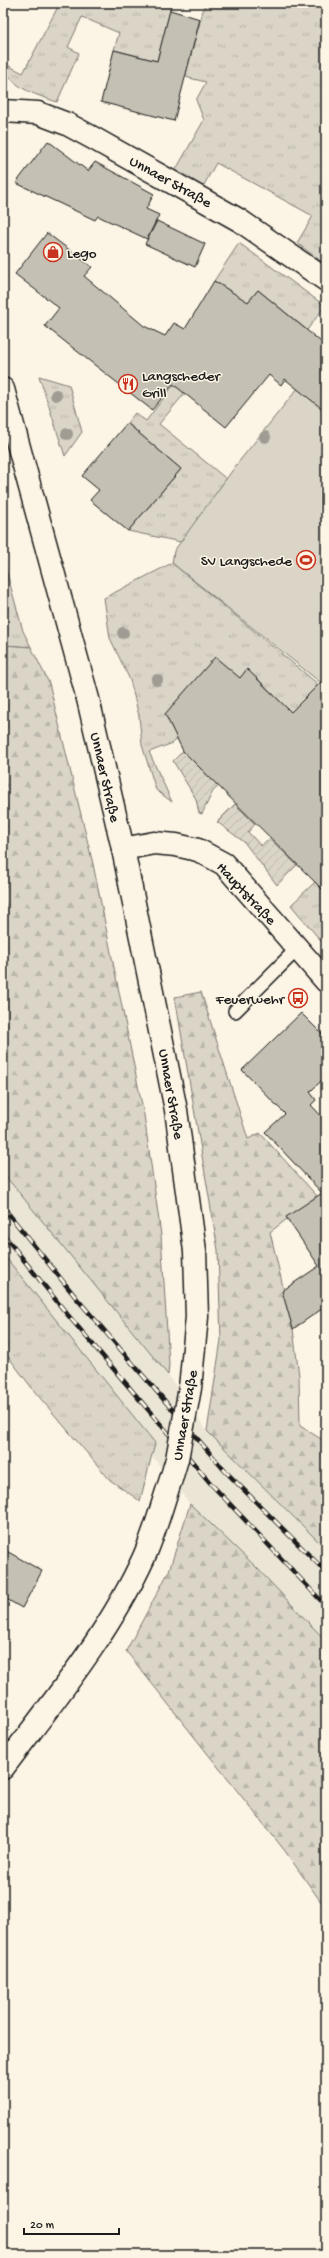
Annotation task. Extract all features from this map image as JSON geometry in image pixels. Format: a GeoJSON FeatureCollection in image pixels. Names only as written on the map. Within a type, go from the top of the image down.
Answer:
{"type":"FeatureCollection","features":[{"type":"Feature","properties":{"kind":"main road","name":"Unnaer Straße"},"geometry":{"type":"LineString","coordinates":[[3,111],[38,113],[93,138],[240,220],[326,280]]}},
{"type":"Feature","properties":{"kind":"main road","name":"Unnaer Straße"},"geometry":{"type":"LineString","coordinates":[[3,389],[88,699],[123,849],[176,1110],[195,1251],[197,1317],[190,1388],[177,1459],[144,1556],[101,1635],[75,1673],[3,1768]]}},
{"type":"Feature","properties":{"kind":"main road","name":"Hauptstraße"},"geometry":{"type":"LineString","coordinates":[[123,849],[154,843],[176,845],[198,850],[224,864],[326,981]]}},
{"type":"Feature","properties":{"kind":"lane"},"geometry":{"type":"LineString","coordinates":[[235,1011],[297,949]]}},
{"type":"Feature","properties":{"kind":"shaded area"},"geometry":{"type":"Polygon","coordinates":[[[3,1173],[168,1375],[207,1431],[326,1549],[326,1643],[190,1504],[152,1456],[155,1443],[3,1254],[3,1173]]]}},
{"type":"Feature","properties":{"kind":"green space"},"geometry":{"type":"Polygon","coordinates":[[[60,3],[172,3],[157,61],[114,50],[119,33],[82,17],[68,47],[79,53],[57,102],[24,89],[11,79],[6,72],[3,63],[23,73],[60,3]]]}},
{"type":"Feature","properties":{"kind":"green space"},"geometry":{"type":"Polygon","coordinates":[[[205,3],[326,3],[326,265],[297,243],[313,216],[216,163],[198,196],[170,180],[204,120],[196,100],[206,82],[185,77],[205,3]]]}},
{"type":"Feature","properties":{"kind":"green space"},"geometry":{"type":"Polygon","coordinates":[[[239,243],[325,306],[307,330],[258,290],[221,335],[185,393],[159,424],[229,481],[181,542],[128,531],[181,469],[127,423],[135,413],[146,421],[208,340],[236,295],[214,281],[239,243]]]}},
{"type":"Feature","properties":{"kind":"green space"},"geometry":{"type":"Polygon","coordinates":[[[326,353],[326,687],[172,563],[174,551],[237,464],[326,353]]]}},
{"type":"Feature","properties":{"kind":"green space"},"geometry":{"type":"Polygon","coordinates":[[[39,376],[69,385],[82,432],[65,456],[39,376]]]}},
{"type":"Feature","properties":{"kind":"green space"},"geometry":{"type":"Polygon","coordinates":[[[3,559],[23,631],[31,647],[3,645],[3,559]]]}},
{"type":"Feature","properties":{"kind":"green space"},"geometry":{"type":"Polygon","coordinates":[[[172,563],[319,685],[291,712],[256,677],[235,698],[224,689],[173,743],[149,752],[172,802],[156,790],[142,745],[139,716],[130,680],[110,638],[104,598],[172,563]]]}},
{"type":"Feature","properties":{"kind":"green space"},"geometry":{"type":"Polygon","coordinates":[[[3,645],[31,647],[49,683],[93,864],[144,1115],[161,1235],[169,1364],[168,1375],[3,1173],[3,645]]]}},
{"type":"Feature","properties":{"kind":"green space"},"geometry":{"type":"Polygon","coordinates":[[[183,751],[219,786],[213,791],[202,814],[199,813],[196,799],[173,761],[183,751]]]}},
{"type":"Feature","properties":{"kind":"green space"},"geometry":{"type":"Polygon","coordinates":[[[235,804],[255,824],[248,832],[261,846],[269,838],[297,865],[277,885],[244,842],[217,822],[235,804]]]}},
{"type":"Feature","properties":{"kind":"green space"},"geometry":{"type":"Polygon","coordinates":[[[315,882],[326,893],[326,947],[291,905],[315,882]]]}},
{"type":"Feature","properties":{"kind":"green space"},"geometry":{"type":"Polygon","coordinates":[[[201,992],[248,1139],[260,1133],[317,1196],[270,1232],[293,1329],[299,1376],[300,1426],[326,1442],[326,1549],[207,1431],[221,1340],[218,1250],[175,997],[201,992]]]}},
{"type":"Feature","properties":{"kind":"green space"},"geometry":{"type":"Polygon","coordinates":[[[3,1254],[155,1443],[140,1501],[110,1480],[35,1392],[3,1350],[3,1254]]]}},
{"type":"Feature","properties":{"kind":"green space"},"geometry":{"type":"Polygon","coordinates":[[[190,1504],[256,1567],[326,1641],[326,1909],[285,1851],[126,1651],[169,1571],[190,1504]]]}},
{"type":"Feature","properties":{"kind":"building"},"geometry":{"type":"Polygon","coordinates":[[[170,10],[200,19],[174,121],[101,102],[114,50],[157,61],[170,10]]]}},
{"type":"Feature","properties":{"kind":"building"},"geometry":{"type":"Polygon","coordinates":[[[48,141],[88,171],[95,162],[154,194],[146,209],[159,215],[147,239],[98,216],[95,220],[16,183],[48,141]]]}},
{"type":"Feature","properties":{"kind":"building"},"geometry":{"type":"Polygon","coordinates":[[[157,221],[205,244],[195,267],[145,244],[157,221]]]}},
{"type":"Feature","properties":{"kind":"building"},"geometry":{"type":"Polygon","coordinates":[[[47,233],[92,267],[84,276],[144,326],[165,336],[174,323],[185,329],[214,281],[248,302],[258,290],[326,346],[326,412],[285,379],[281,385],[269,375],[226,427],[173,384],[152,410],[45,326],[59,308],[15,274],[47,233]]]}},
{"type":"Feature","properties":{"kind":"building"},"geometry":{"type":"Polygon","coordinates":[[[127,423],[181,469],[128,531],[90,500],[99,490],[82,476],[127,423]]]}},
{"type":"Feature","properties":{"kind":"building"},"geometry":{"type":"Polygon","coordinates":[[[215,657],[240,678],[247,669],[291,712],[326,677],[326,893],[183,751],[165,714],[215,657]]]}},
{"type":"Feature","properties":{"kind":"building"},"geometry":{"type":"Polygon","coordinates":[[[301,1013],[326,1038],[326,1076],[310,1092],[316,1100],[311,1105],[326,1121],[326,1306],[293,1329],[282,1291],[319,1266],[286,1217],[322,1193],[265,1132],[285,1114],[242,1070],[301,1013]]]}},
{"type":"Feature","properties":{"kind":"building"},"geometry":{"type":"Polygon","coordinates":[[[3,1549],[42,1571],[22,1608],[3,1597],[3,1549]]]}},
{"type":"Feature","properties":{"kind":"railway"},"geometry":{"type":"LineString","coordinates":[[3,1207],[78,1300],[226,1472],[326,1572]]}},
{"type":"Feature","properties":{"kind":"railway"},"geometry":{"type":"LineString","coordinates":[[3,1234],[67,1314],[212,1485],[326,1606]]}},
{"type":"Feature","properties":{"kind":"place","name":"Lego"},"geometry":{"type":"Point","coordinates":[53,252]}},
{"type":"Feature","properties":{"kind":"place","name":"Langscheder Grill"},"geometry":{"type":"Point","coordinates":[128,384]}},
{"type":"Feature","properties":{"kind":"place","name":"SV Langschede"},"geometry":{"type":"Point","coordinates":[306,560]}},
{"type":"Feature","properties":{"kind":"place","name":"Feuerwehr"},"geometry":{"type":"Point","coordinates":[298,998]}}]}
